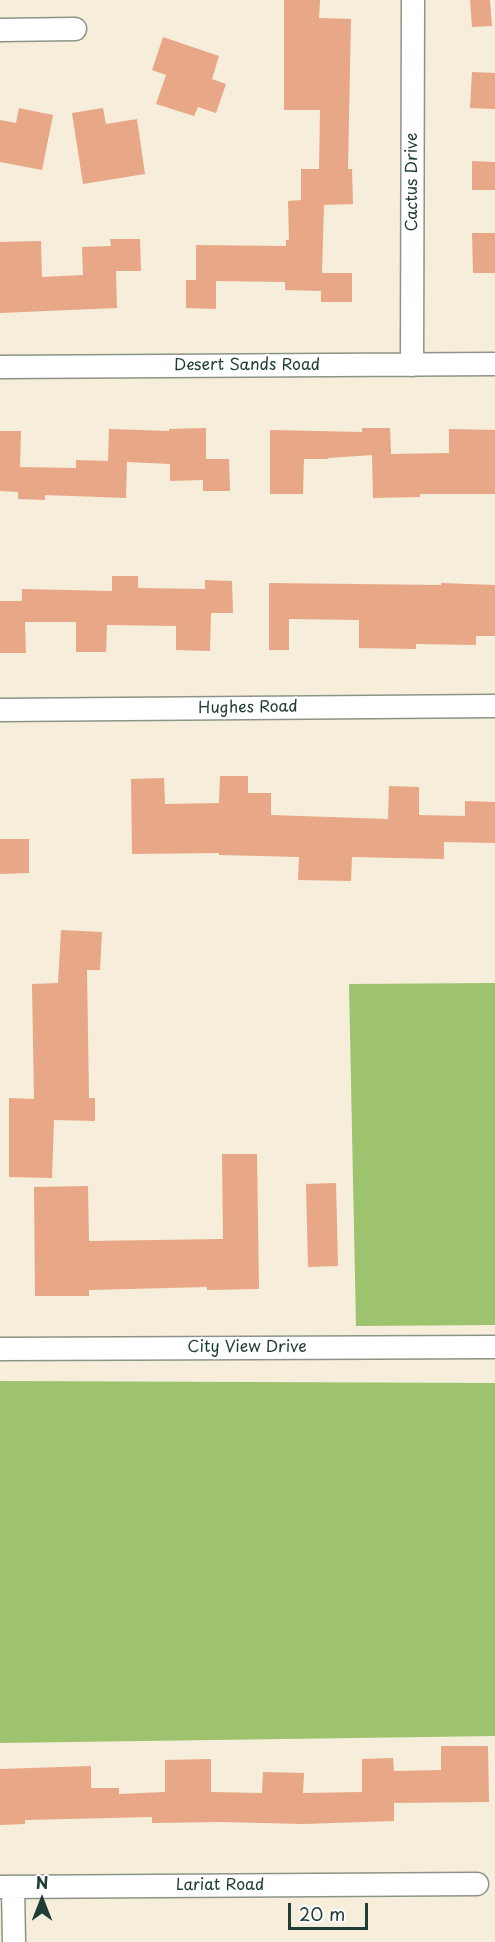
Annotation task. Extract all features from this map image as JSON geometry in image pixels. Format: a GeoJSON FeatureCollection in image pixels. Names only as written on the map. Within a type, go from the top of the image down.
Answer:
{"type":"FeatureCollection","features":[{"type":"Feature","properties":{"kind":"street","name":"Cactus Drive"},"geometry":{"type":"LineString","coordinates":[[412,365],[413,0]]}},
{"type":"Feature","properties":{"kind":"street"},"geometry":{"type":"LineString","coordinates":[[0,30],[75,29]]}},
{"type":"Feature","properties":{"kind":"street","name":"Desert Sands Road"},"geometry":{"type":"LineString","coordinates":[[0,367],[495,364]]}},
{"type":"Feature","properties":{"kind":"street","name":"Hughes Road"},"geometry":{"type":"LineString","coordinates":[[0,710],[495,706]]}},
{"type":"Feature","properties":{"kind":"street","name":"City View Drive"},"geometry":{"type":"LineString","coordinates":[[0,1349],[495,1347]]}},
{"type":"Feature","properties":{"kind":"street","name":"Lariat Road"},"geometry":{"type":"LineString","coordinates":[[7,1887],[477,1884]]}},
{"type":"Feature","properties":{"kind":"street"},"geometry":{"type":"LineString","coordinates":[[7,1887],[14,1942]]}},
{"type":"Feature","properties":{"kind":"green space"},"geometry":{"type":"Polygon","coordinates":[[[495,983],[495,1325],[356,1326],[349,984],[495,983]]]}},
{"type":"Feature","properties":{"kind":"green space"},"geometry":{"type":"Polygon","coordinates":[[[0,1381],[495,1383],[495,1736],[0,1743],[0,1381]]]}},
{"type":"Feature","properties":{"kind":"building"},"geometry":{"type":"Polygon","coordinates":[[[284,0],[320,0],[319,18],[351,19],[348,169],[352,169],[353,204],[324,205],[322,273],[352,273],[352,302],[321,302],[321,291],[285,290],[285,282],[216,281],[216,309],[186,308],[186,280],[196,280],[196,245],[286,246],[286,240],[289,240],[288,201],[301,200],[301,169],[319,169],[320,110],[284,110],[284,0]]]}},
{"type":"Feature","properties":{"kind":"building"},"geometry":{"type":"Polygon","coordinates":[[[470,0],[490,0],[492,26],[472,27],[470,0]]]}},
{"type":"Feature","properties":{"kind":"building"},"geometry":{"type":"Polygon","coordinates":[[[163,37],[219,56],[212,79],[226,84],[216,113],[198,107],[194,116],[156,104],[166,75],[152,70],[163,37]]]}},
{"type":"Feature","properties":{"kind":"building"},"geometry":{"type":"Polygon","coordinates":[[[472,72],[495,73],[495,109],[470,108],[472,72]]]}},
{"type":"Feature","properties":{"kind":"building"},"geometry":{"type":"Polygon","coordinates":[[[19,108],[53,115],[42,170],[0,162],[0,120],[16,123],[19,108]]]}},
{"type":"Feature","properties":{"kind":"building"},"geometry":{"type":"Polygon","coordinates":[[[103,108],[106,124],[137,119],[145,174],[83,184],[72,113],[103,108]]]}},
{"type":"Feature","properties":{"kind":"building"},"geometry":{"type":"Polygon","coordinates":[[[472,161],[495,162],[495,190],[472,190],[472,161]]]}},
{"type":"Feature","properties":{"kind":"building"},"geometry":{"type":"Polygon","coordinates":[[[472,233],[495,233],[495,273],[473,273],[472,233]]]}},
{"type":"Feature","properties":{"kind":"building"},"geometry":{"type":"Polygon","coordinates":[[[110,239],[140,239],[141,271],[116,271],[117,308],[0,313],[0,242],[41,241],[42,277],[83,275],[82,247],[111,246],[110,239]]]}},
{"type":"Feature","properties":{"kind":"building"},"geometry":{"type":"Polygon","coordinates":[[[206,428],[206,459],[229,459],[230,491],[203,491],[203,480],[170,481],[170,464],[127,462],[126,498],[45,495],[45,500],[18,499],[18,492],[0,491],[0,431],[21,431],[20,467],[76,468],[76,460],[108,461],[109,429],[169,431],[169,429],[206,428]]]}},
{"type":"Feature","properties":{"kind":"building"},"geometry":{"type":"Polygon","coordinates":[[[362,428],[390,428],[391,454],[449,453],[449,429],[495,430],[495,494],[420,494],[420,497],[373,498],[372,455],[304,459],[303,494],[270,494],[270,430],[362,432],[362,428]]]}},
{"type":"Feature","properties":{"kind":"building"},"geometry":{"type":"Polygon","coordinates":[[[112,576],[138,576],[138,588],[205,589],[205,580],[232,581],[233,613],[211,613],[210,651],[176,650],[176,626],[107,625],[106,652],[76,652],[76,622],[25,622],[26,653],[0,653],[0,601],[22,601],[22,589],[112,591],[112,576]]]}},
{"type":"Feature","properties":{"kind":"building"},"geometry":{"type":"Polygon","coordinates":[[[269,583],[495,585],[495,636],[476,636],[476,645],[416,644],[416,649],[359,648],[359,620],[289,619],[289,650],[269,650],[269,583]]]}},
{"type":"Feature","properties":{"kind":"building"},"geometry":{"type":"Polygon","coordinates":[[[220,776],[248,776],[248,793],[271,793],[271,815],[388,819],[389,786],[419,787],[419,815],[465,816],[465,801],[495,802],[495,843],[444,842],[444,859],[352,857],[351,881],[298,880],[299,857],[219,855],[219,853],[132,854],[131,779],[164,778],[165,804],[219,803],[220,776]]]}},
{"type":"Feature","properties":{"kind":"building"},"geometry":{"type":"Polygon","coordinates":[[[0,839],[29,839],[29,873],[0,874],[0,839]]]}},
{"type":"Feature","properties":{"kind":"building"},"geometry":{"type":"Polygon","coordinates":[[[61,930],[102,932],[100,970],[87,970],[89,1098],[95,1098],[95,1121],[54,1120],[52,1178],[9,1177],[9,1098],[34,1099],[32,984],[58,983],[61,930]]]}},
{"type":"Feature","properties":{"kind":"building"},"geometry":{"type":"Polygon","coordinates":[[[222,1154],[257,1154],[259,1289],[207,1290],[207,1287],[89,1290],[89,1296],[35,1296],[34,1187],[88,1186],[89,1241],[223,1239],[222,1154]]]}},
{"type":"Feature","properties":{"kind":"building"},"geometry":{"type":"Polygon","coordinates":[[[336,1183],[338,1266],[308,1267],[306,1184],[336,1183]]]}},
{"type":"Feature","properties":{"kind":"building"},"geometry":{"type":"Polygon","coordinates":[[[441,1746],[488,1746],[489,1802],[394,1803],[394,1821],[303,1824],[152,1823],[152,1817],[25,1820],[25,1824],[0,1825],[0,1769],[91,1766],[91,1788],[119,1788],[119,1794],[165,1792],[165,1760],[211,1759],[211,1792],[262,1793],[263,1772],[304,1773],[303,1793],[362,1792],[362,1759],[393,1758],[394,1771],[441,1770],[441,1746]]]}}]}
